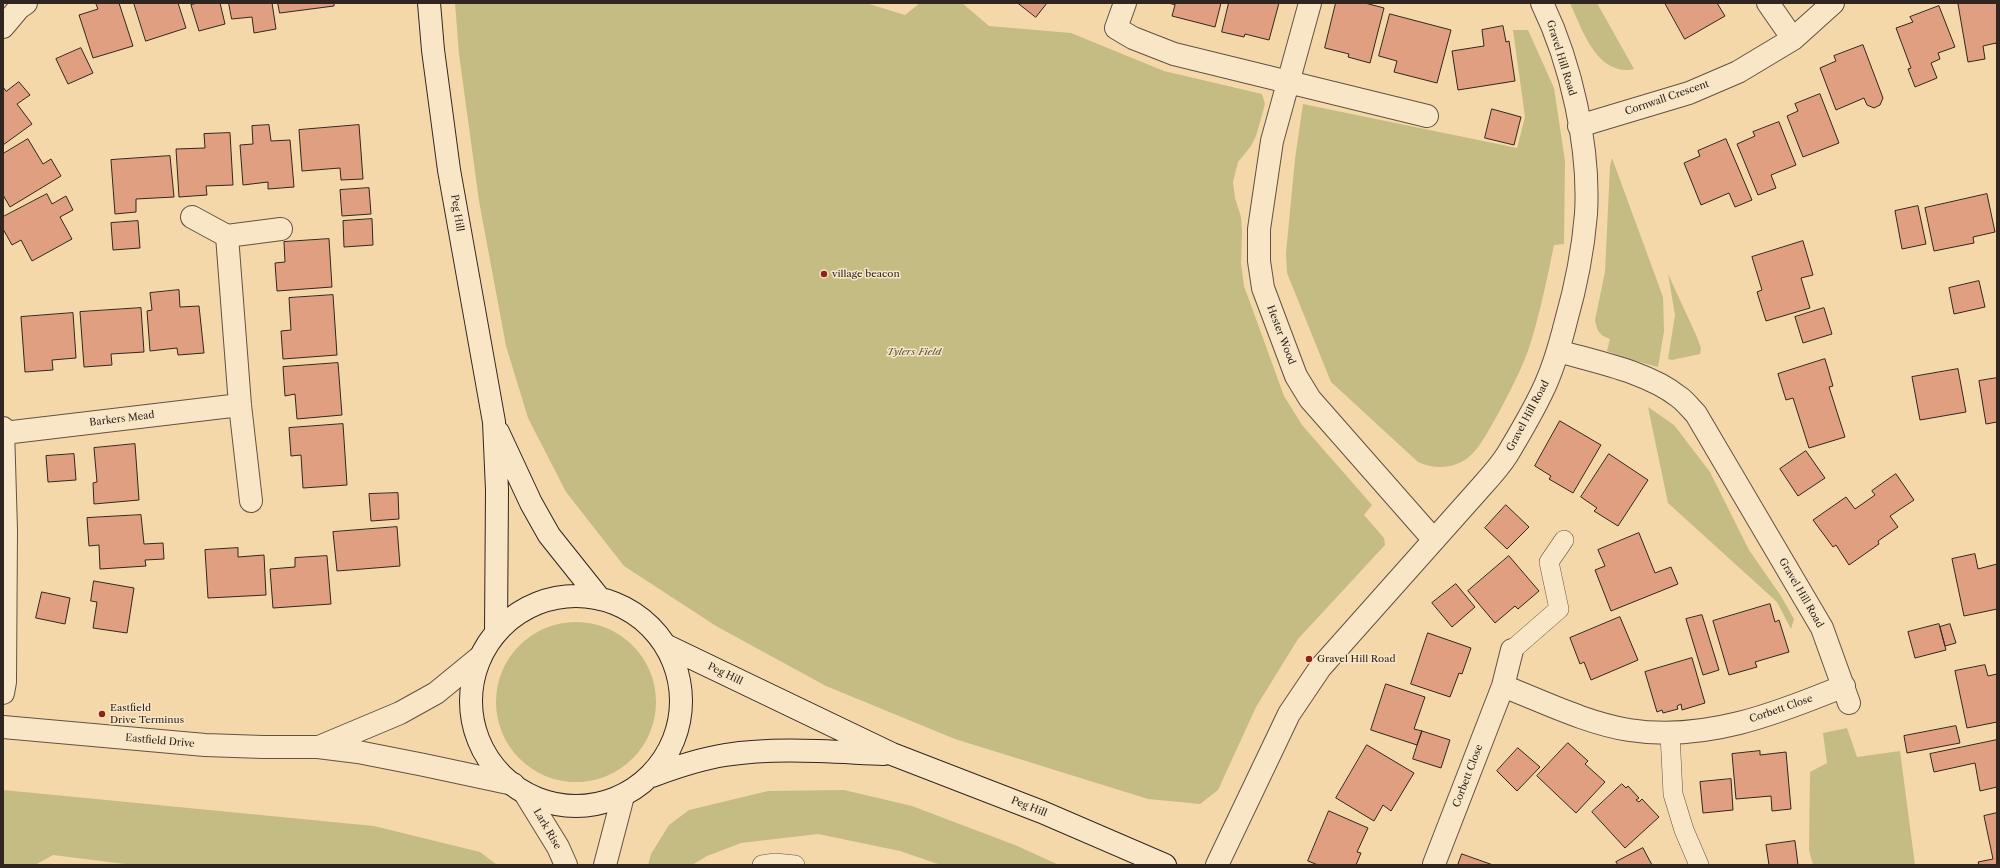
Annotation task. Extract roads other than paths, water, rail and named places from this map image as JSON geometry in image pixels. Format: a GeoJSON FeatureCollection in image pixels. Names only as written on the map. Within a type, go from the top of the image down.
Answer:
{"type":"FeatureCollection","features":[{"type":"Feature","properties":{"kind":"street"},"geometry":{"type":"LineString","coordinates":[[3,27],[19,8],[26,3]]}},
{"type":"Feature","properties":{"kind":"street","name":"Peg Hill"},"geometry":{"type":"LineString","coordinates":[[429,3],[433,50],[449,170],[470,295],[494,422]]}},
{"type":"Feature","properties":{"kind":"street"},"geometry":{"type":"LineString","coordinates":[[1125,3],[1116,28],[1133,38],[1174,54],[1287,83],[1427,116]]}},
{"type":"Feature","properties":{"kind":"street","name":"Hester Wood"},"geometry":{"type":"LineString","coordinates":[[1310,3],[1272,141],[1265,180],[1259,229],[1259,261],[1263,288],[1296,376],[1310,399],[1434,540]]}},
{"type":"Feature","properties":{"kind":"street","name":"Gravel Hill Road"},"geometry":{"type":"LineString","coordinates":[[1217,865],[1289,714],[1320,668],[1482,486],[1506,456],[1543,391],[1558,351],[1572,299],[1586,213],[1585,170],[1580,126],[1570,79],[1551,21],[1542,3]]}},
{"type":"Feature","properties":{"kind":"street"},"geometry":{"type":"LineString","coordinates":[[1768,3],[1793,40]]}},
{"type":"Feature","properties":{"kind":"street","name":"Cornwall Crescent"},"geometry":{"type":"LineString","coordinates":[[1580,126],[1689,93],[1738,72],[1793,40],[1833,3]]}},
{"type":"Feature","properties":{"kind":"street"},"geometry":{"type":"LineString","coordinates":[[192,217],[227,236],[281,229]]}},
{"type":"Feature","properties":{"kind":"street"},"geometry":{"type":"LineString","coordinates":[[227,236],[240,405],[251,501]]}},
{"type":"Feature","properties":{"kind":"street","name":"Gravel Hill Road"},"geometry":{"type":"LineString","coordinates":[[1558,351],[1626,371],[1659,384],[1680,397],[1696,414],[1709,433],[1822,628],[1847,695]]}},
{"type":"Feature","properties":{"kind":"street","name":"Barkers Mead"},"geometry":{"type":"LineString","coordinates":[[3,693],[5,682],[3,430],[240,405]]}},
{"type":"Feature","properties":{"kind":"street"},"geometry":{"type":"LineString","coordinates":[[494,422],[531,503],[549,534],[600,598]]}},
{"type":"Feature","properties":{"kind":"street"},"geometry":{"type":"LineString","coordinates":[[494,422],[497,490],[496,632]]}},
{"type":"Feature","properties":{"kind":"street"},"geometry":{"type":"LineString","coordinates":[[580,595],[614,602],[644,619],[667,646],[680,678],[682,713],[672,747],[652,776],[623,796],[590,806],[556,805],[519,789],[500,775],[481,748],[471,716],[471,686],[480,657],[496,632],[518,612],[545,599],[580,595]]}},
{"type":"Feature","properties":{"kind":"street","name":"Peg Hill"},"geometry":{"type":"LineString","coordinates":[[667,646],[892,754],[1042,812],[1164,865]]}},
{"type":"Feature","properties":{"kind":"street","name":"Corbett Close"},"geometry":{"type":"LineString","coordinates":[[1433,865],[1503,686],[1512,650]]}},
{"type":"Feature","properties":{"kind":"street","name":"Eastfield Drive"},"geometry":{"type":"LineString","coordinates":[[318,747],[400,713],[436,693],[480,657]]}},
{"type":"Feature","properties":{"kind":"street","name":"Corbett Close"},"geometry":{"type":"LineString","coordinates":[[1503,686],[1594,721],[1629,730],[1670,734],[1698,732],[1729,726],[1793,707],[1847,695]]}},
{"type":"Feature","properties":{"kind":"street","name":"Eastfield Drive"},"geometry":{"type":"LineString","coordinates":[[3,727],[205,745],[318,747],[358,752],[424,765],[519,789]]}},
{"type":"Feature","properties":{"kind":"street","name":"Peg Hill"},"geometry":{"type":"LineString","coordinates":[[652,776],[696,761],[725,755],[767,750],[892,754]]}},
{"type":"Feature","properties":{"kind":"street","name":"Lark Rise"},"geometry":{"type":"LineString","coordinates":[[519,789],[558,847],[566,865]]}},
{"type":"Feature","properties":{"kind":"street"},"geometry":{"type":"LineString","coordinates":[[605,865],[623,796]]}},
{"type":"Feature","properties":{"kind":"lane","name":"Corbett Close"},"geometry":{"type":"LineString","coordinates":[[1512,650],[1559,609],[1549,562],[1564,540]]}},
{"type":"Feature","properties":{"kind":"lane"},"geometry":{"type":"LineString","coordinates":[[1670,734],[1673,794],[1684,830],[1699,865]]}},
{"type":"Feature","properties":{"kind":"lane"},"geometry":{"type":"LineString","coordinates":[[762,865],[776,863],[795,865]]}},
{"type":"Feature","properties":{"kind":"place","name":"village beacon"},"geometry":{"type":"Point","coordinates":[824,274]}},
{"type":"Feature","properties":{"kind":"place","name":"Gravel Hill Road"},"geometry":{"type":"Point","coordinates":[1309,659]}},
{"type":"Feature","properties":{"kind":"place","name":"Eastfield Drive Terminus"},"geometry":{"type":"Point","coordinates":[102,714]}},
{"type":"Feature","properties":{"kind":"park label","name":"Tylers Field"},"geometry":{"type":"Point","coordinates":[914,352]}}]}
